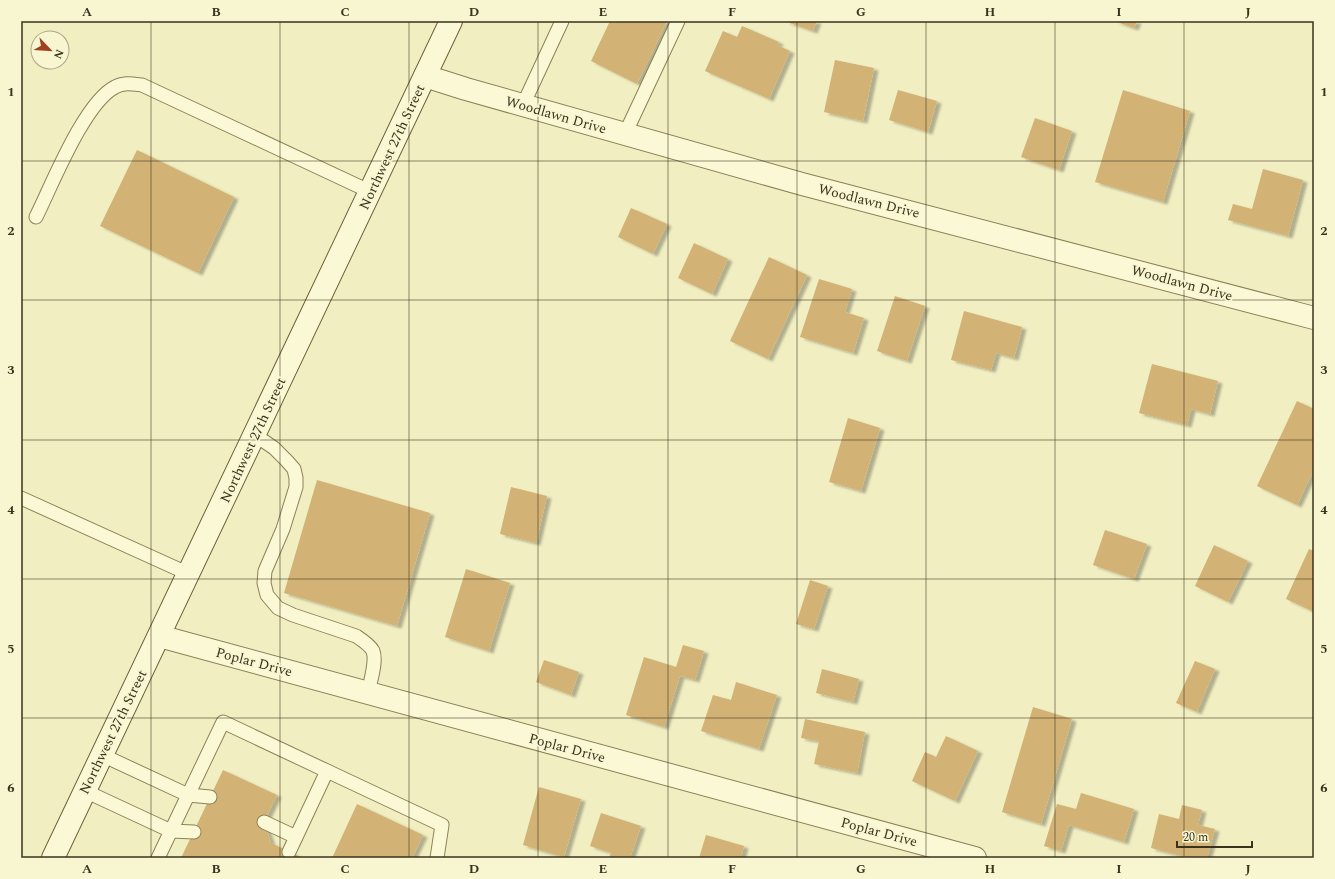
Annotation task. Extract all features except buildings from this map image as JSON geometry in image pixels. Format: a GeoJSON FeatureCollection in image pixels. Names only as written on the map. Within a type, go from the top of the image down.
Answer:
{"type":"FeatureCollection","features":[{"type":"Feature","properties":{"kind":"street","name":"Northwest 27th Street"},"geometry":{"type":"LineString","coordinates":[[53,858],[452,21]]}},
{"type":"Feature","properties":{"kind":"street","name":"Woodlawn Drive"},"geometry":{"type":"LineString","coordinates":[[426,76],[466,90],[802,184],[1314,318]]}},
{"type":"Feature","properties":{"kind":"street","name":"Poplar Drive"},"geometry":{"type":"LineString","coordinates":[[159,636],[975,858]]}},
{"type":"Feature","properties":{"kind":"lane"},"geometry":{"type":"LineString","coordinates":[[523,105],[562,21]]}},
{"type":"Feature","properties":{"kind":"lane"},"geometry":{"type":"LineString","coordinates":[[625,134],[678,21]]}},
{"type":"Feature","properties":{"kind":"lane"},"geometry":{"type":"LineString","coordinates":[[36,217],[75,135],[98,101],[114,87],[126,83],[142,85],[371,192]]}},
{"type":"Feature","properties":{"kind":"lane"},"geometry":{"type":"LineString","coordinates":[[255,435],[274,448],[287,461],[294,469],[296,478],[296,487],[283,529],[265,571],[264,583],[267,595],[278,608],[293,615],[356,636],[364,642],[372,651],[374,662],[368,693]]}},
{"type":"Feature","properties":{"kind":"lane"},"geometry":{"type":"LineString","coordinates":[[21,498],[189,574]]}},
{"type":"Feature","properties":{"kind":"lane"},"geometry":{"type":"LineString","coordinates":[[160,857],[223,722],[442,825],[436,858]]}},
{"type":"Feature","properties":{"kind":"lane"},"geometry":{"type":"LineString","coordinates":[[102,755],[188,795],[210,797]]}},
{"type":"Feature","properties":{"kind":"lane"},"geometry":{"type":"LineString","coordinates":[[290,852],[327,771]]}},
{"type":"Feature","properties":{"kind":"lane"},"geometry":{"type":"LineString","coordinates":[[85,791],[171,831],[194,832]]}},
{"type":"Feature","properties":{"kind":"lane"},"geometry":{"type":"LineString","coordinates":[[264,822],[296,837]]}}]}
